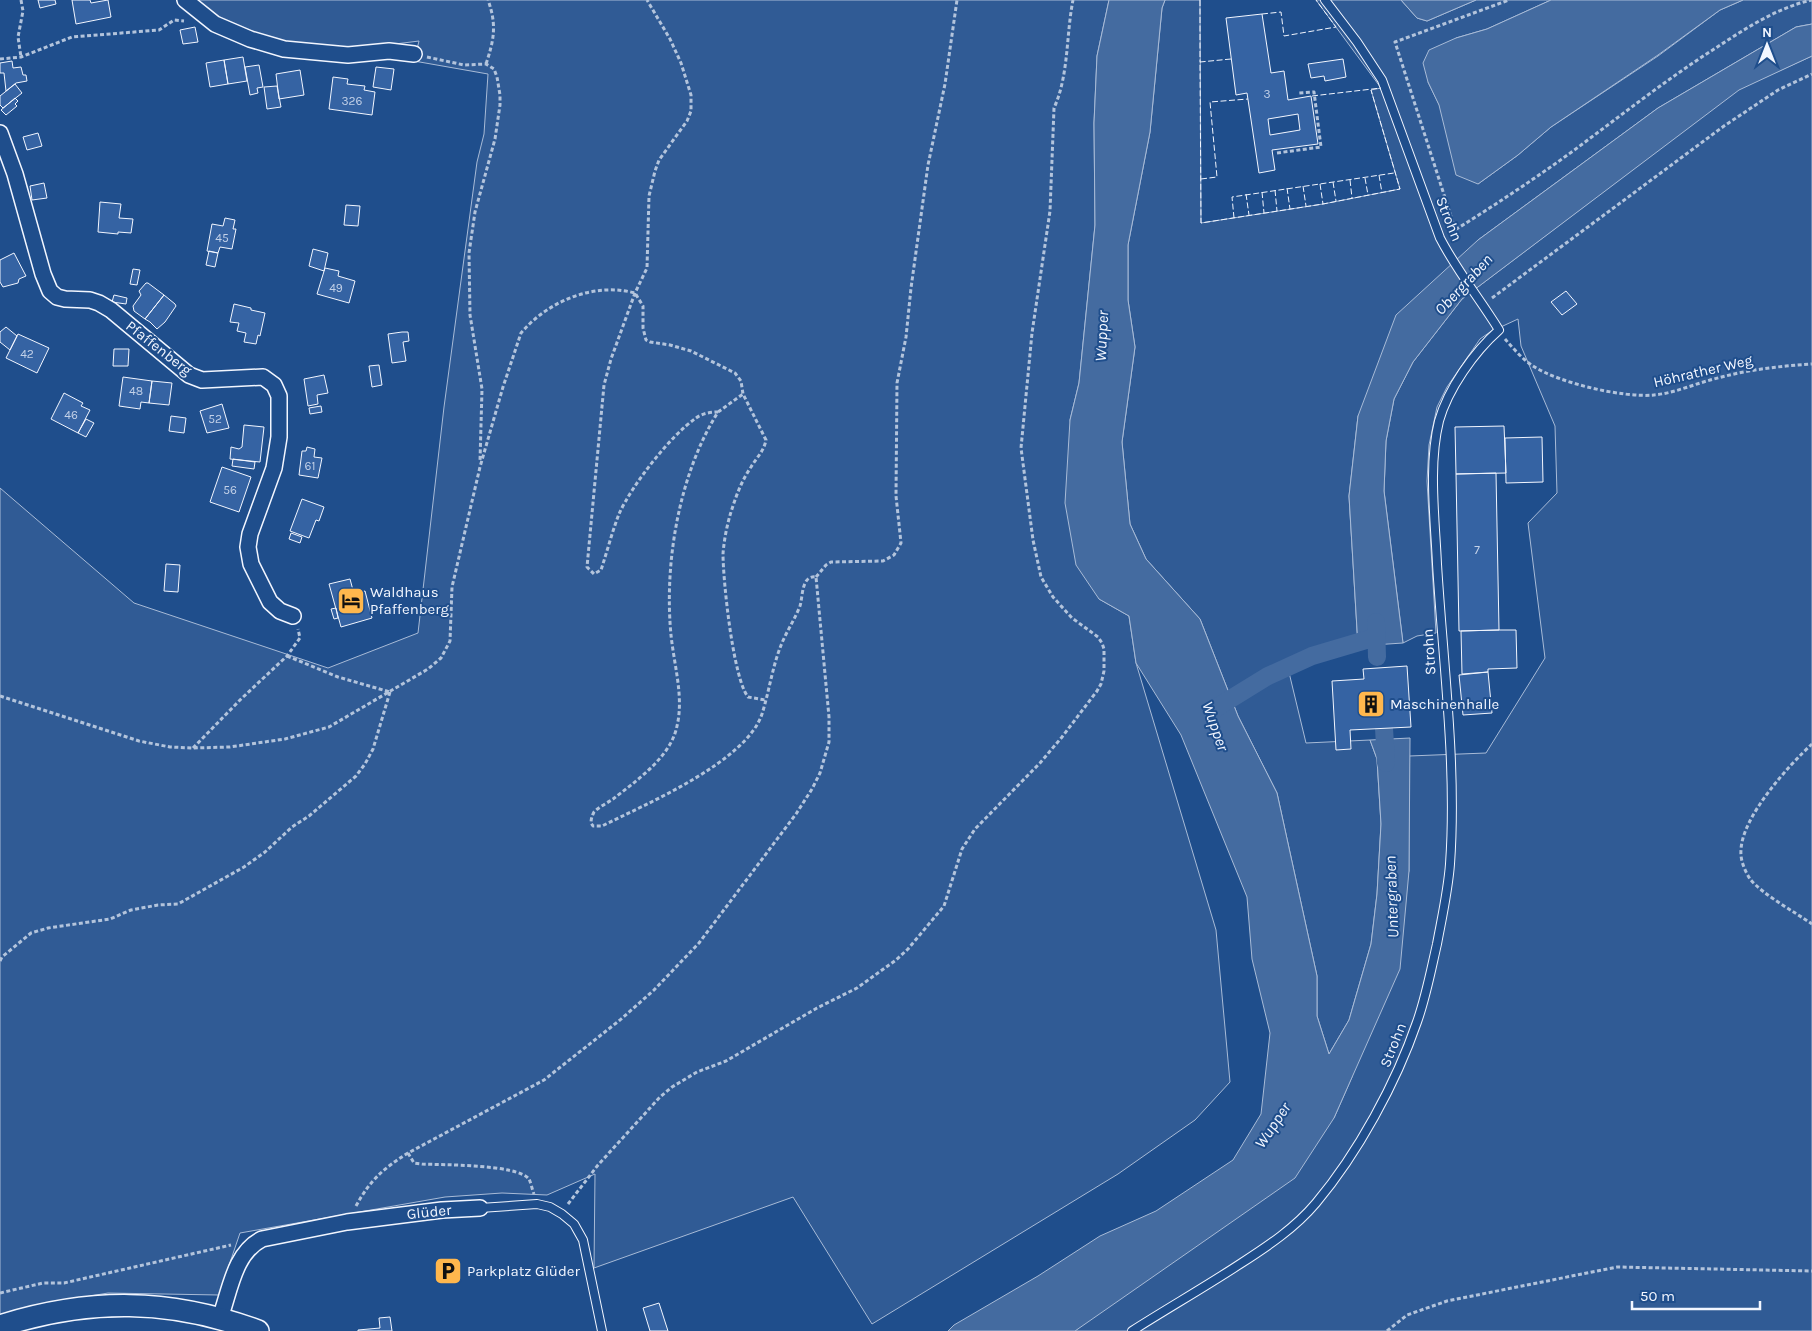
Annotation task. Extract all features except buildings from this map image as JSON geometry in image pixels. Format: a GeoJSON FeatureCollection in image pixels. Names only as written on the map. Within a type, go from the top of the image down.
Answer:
{"type":"FeatureCollection","features":[{"type":"Feature","properties":{"kind":"main road"},"geometry":{"type":"LineString","coordinates":[[0,1326],[50,1312],[112,1305],[175,1309],[220,1318],[258,1331]]}},
{"type":"Feature","properties":{"kind":"street"},"geometry":{"type":"LineString","coordinates":[[185,0],[215,24],[250,39],[284,49],[348,55],[389,51],[414,54]]}},
{"type":"Feature","properties":{"kind":"street","name":"Pfaffenberg"},"geometry":{"type":"LineString","coordinates":[[0,133],[15,174],[43,274],[50,291],[57,297],[90,300],[111,310],[189,375],[196,378],[220,381],[250,377],[263,378],[274,385],[279,396],[279,437],[274,468],[250,534],[248,547],[252,564],[270,602],[280,611],[293,616]]}},
{"type":"Feature","properties":{"kind":"street","name":"Glüder"},"geometry":{"type":"LineString","coordinates":[[220,1318],[241,1258],[253,1244],[262,1239],[347,1222],[480,1208]]}},
{"type":"Feature","properties":{"kind":"lane","name":"Strohn"},"geometry":{"type":"LineString","coordinates":[[1132,1331],[1262,1250],[1286,1232],[1310,1210],[1334,1180],[1382,1102],[1407,1050],[1418,1020],[1445,902],[1451,847],[1450,749],[1434,508],[1434,468],[1437,431],[1443,409],[1453,387],[1484,345],[1499,330],[1450,258],[1440,238],[1382,80],[1357,42],[1325,0]]}},
{"type":"Feature","properties":{"kind":"lane","name":"Glüder"},"geometry":{"type":"LineString","coordinates":[[480,1208],[537,1204],[550,1207],[574,1224],[582,1240],[602,1331]]}},
{"type":"Feature","properties":{"kind":"path"},"geometry":{"type":"LineString","coordinates":[[21,0],[23,11],[18,37],[22,57]]}},
{"type":"Feature","properties":{"kind":"path"},"geometry":{"type":"LineString","coordinates":[[486,64],[495,30],[493,12],[488,0]]}},
{"type":"Feature","properties":{"kind":"path"},"geometry":{"type":"LineString","coordinates":[[647,0],[670,39],[681,63],[692,104],[690,116],[659,160],[650,185],[647,268],[634,293],[611,358],[604,385],[587,560],[587,567],[594,574],[601,570],[619,515],[626,501],[647,470],[669,444],[697,417],[710,412],[718,412]]}},
{"type":"Feature","properties":{"kind":"path"},"geometry":{"type":"LineString","coordinates":[[743,394],[718,412],[707,431],[689,474],[680,510],[673,548],[670,616],[679,702],[677,727],[668,747],[659,759],[595,812],[591,818],[592,825],[596,827],[602,826],[671,791],[716,765],[739,746],[750,734],[762,714],[780,646],[800,605],[804,583],[808,578],[816,577],[831,562],[883,561],[894,555],[901,543],[896,496],[897,383],[906,337],[928,165],[945,84],[957,0]]}},
{"type":"Feature","properties":{"kind":"path"},"geometry":{"type":"LineString","coordinates":[[562,1214],[598,1165],[660,1097],[672,1087],[697,1072],[726,1061],[817,1008],[857,988],[896,960],[918,938],[944,906],[962,849],[971,834],[1040,763],[1073,724],[1101,684],[1104,671],[1104,648],[1102,643],[1098,637],[1072,618],[1053,597],[1042,577],[1033,540],[1021,448],[1032,333],[1050,211],[1054,108],[1059,98],[1063,76],[1073,0]]}},
{"type":"Feature","properties":{"kind":"path"},"geometry":{"type":"LineString","coordinates":[[1455,229],[1395,42],[1509,0]]}},
{"type":"Feature","properties":{"kind":"path"},"geometry":{"type":"LineString","coordinates":[[1440,238],[1546,170],[1650,92],[1725,41],[1772,15],[1812,0]]}},
{"type":"Feature","properties":{"kind":"path"},"geometry":{"type":"LineString","coordinates":[[0,60],[22,57],[72,36],[159,30],[174,20],[215,24]]}},
{"type":"Feature","properties":{"kind":"path"},"geometry":{"type":"LineString","coordinates":[[414,54],[464,65],[486,64],[494,69],[497,77],[500,105],[495,139],[475,212],[469,253],[470,315],[482,389],[480,467]]}},
{"type":"Feature","properties":{"kind":"path"},"geometry":{"type":"LineString","coordinates":[[1482,303],[1724,126],[1778,90],[1812,74]]}},
{"type":"Feature","properties":{"kind":"path"},"geometry":{"type":"LineString","coordinates":[[1277,153],[1321,147],[1314,92],[1299,94]]}},
{"type":"Feature","properties":{"kind":"path"},"geometry":{"type":"LineString","coordinates":[[0,696],[123,737],[170,747],[230,747],[276,741],[329,727],[428,670],[441,658],[450,641],[452,587],[480,467],[502,386],[521,333],[527,326],[557,303],[582,293],[604,289],[634,293],[643,306],[643,328],[646,340],[680,348],[735,373],[740,381],[743,394],[766,440],[760,454],[742,483],[731,513],[724,541],[724,568],[732,641],[742,685],[748,697],[765,700]]}},
{"type":"Feature","properties":{"kind":"path","name":"Höhrather Weg"},"geometry":{"type":"LineString","coordinates":[[1499,330],[1518,353],[1532,365],[1548,374],[1602,390],[1643,395],[1668,393],[1735,374],[1812,364]]}},
{"type":"Feature","properties":{"kind":"path"},"geometry":{"type":"LineString","coordinates":[[347,1222],[362,1194],[380,1172],[408,1153],[544,1080],[613,1026],[654,990],[699,943],[796,814],[820,773],[829,742],[829,717],[816,577]]}},
{"type":"Feature","properties":{"kind":"path"},"geometry":{"type":"LineString","coordinates":[[193,748],[241,699],[288,656],[300,638],[293,616]]}},
{"type":"Feature","properties":{"kind":"path"},"geometry":{"type":"LineString","coordinates":[[288,656],[338,677],[390,692]]}},
{"type":"Feature","properties":{"kind":"path"},"geometry":{"type":"LineString","coordinates":[[0,961],[2,957],[31,933],[48,928],[110,919],[130,910],[158,904],[178,904],[244,867],[265,852],[292,827],[309,816],[356,776],[373,749],[390,692]]}},
{"type":"Feature","properties":{"kind":"path"},"geometry":{"type":"LineString","coordinates":[[1812,744],[1780,777],[1764,800],[1746,830],[1741,849],[1744,866],[1751,879],[1762,890],[1812,924]]}},
{"type":"Feature","properties":{"kind":"path"},"geometry":{"type":"LineString","coordinates":[[408,1153],[414,1162],[422,1164],[494,1167],[517,1172],[529,1179],[537,1204]]}},
{"type":"Feature","properties":{"kind":"path"},"geometry":{"type":"LineString","coordinates":[[0,1293],[43,1283],[64,1284],[262,1239]]}},
{"type":"Feature","properties":{"kind":"path"},"geometry":{"type":"LineString","coordinates":[[1387,1331],[1407,1315],[1447,1301],[1617,1267],[1812,1271]]}},
{"type":"Feature","properties":{"kind":"shaded area"},"geometry":{"type":"Polygon","coordinates":[[[195,0],[1109,0],[1097,56],[1094,123],[1095,225],[1079,383],[1070,420],[1099,599],[1129,616],[1136,663],[1216,930],[1230,1082],[1195,1120],[1118,1174],[872,1324],[793,1197],[594,1268],[595,1174],[547,1195],[502,1193],[445,1197],[240,1233],[219,1295],[108,1293],[31,1306],[0,1316],[0,488],[134,603],[328,668],[418,633],[444,407],[477,162],[484,134],[488,74],[414,61],[419,41],[348,50],[280,43],[213,18],[195,0]]]}},
{"type":"Feature","properties":{"kind":"shaded area"},"geometry":{"type":"Polygon","coordinates":[[[1165,0],[1200,0],[1201,223],[1323,204],[1400,189],[1371,90],[1381,88],[1316,0],[1401,0],[1417,18],[1427,21],[1476,0],[1551,0],[1487,29],[1456,38],[1428,82],[1478,184],[1518,155],[1551,127],[1658,56],[1720,10],[1743,0],[1812,0],[1812,24],[1796,27],[1658,108],[1478,240],[1358,416],[1349,496],[1358,646],[1286,660],[1306,743],[1370,740],[1377,759],[1381,824],[1377,894],[1371,944],[1349,1020],[1329,1054],[1317,1016],[1317,976],[1277,793],[1238,716],[1200,619],[1146,559],[1130,524],[1122,442],[1135,347],[1128,300],[1128,245],[1150,132],[1162,8],[1165,0]]]}},
{"type":"Feature","properties":{"kind":"shaded area"},"geometry":{"type":"Polygon","coordinates":[[[1812,56],[1812,1331],[1075,1331],[1334,1118],[1352,1077],[1409,871],[1409,756],[1486,753],[1545,658],[1528,523],[1557,493],[1555,426],[1521,346],[1518,319],[1490,332],[1480,339],[1447,387],[1437,407],[1429,445],[1427,481],[1436,633],[1417,636],[1403,643],[1384,491],[1386,441],[1394,399],[1413,362],[1462,299],[1739,89],[1812,56]]]}},
{"type":"Feature","properties":{"kind":"water","name":"Wupper"},"geometry":{"type":"Polygon","coordinates":[[[1109,0],[1165,0],[1162,8],[1150,132],[1128,245],[1128,300],[1135,347],[1122,442],[1130,524],[1146,559],[1200,619],[1238,716],[1277,793],[1317,976],[1317,1016],[1329,1054],[1349,1020],[1371,944],[1377,894],[1381,824],[1377,759],[1370,740],[1410,738],[1409,871],[1400,969],[1334,1118],[1295,1178],[1075,1331],[948,1331],[954,1325],[1038,1276],[1100,1236],[1156,1211],[1233,1160],[1261,1114],[1270,1033],[1252,959],[1247,897],[1181,735],[1136,663],[1129,616],[1099,599],[1076,565],[1065,503],[1070,420],[1079,383],[1095,225],[1094,123],[1097,56],[1109,0]]]}},
{"type":"Feature","properties":{"kind":"water"},"geometry":{"type":"Polygon","coordinates":[[[1401,0],[1476,0],[1427,21],[1417,18],[1401,0]]]}},
{"type":"Feature","properties":{"kind":"water"},"geometry":{"type":"Polygon","coordinates":[[[1551,0],[1743,0],[1720,10],[1658,55],[1551,127],[1518,155],[1478,184],[1456,175],[1439,105],[1428,82],[1423,63],[1429,50],[1456,38],[1487,29],[1551,0]]]}},
{"type":"Feature","properties":{"kind":"water"},"geometry":{"type":"Polygon","coordinates":[[[1812,24],[1812,56],[1739,90],[1462,299],[1413,362],[1394,399],[1386,441],[1384,491],[1403,643],[1358,646],[1349,496],[1358,416],[1396,315],[1478,240],[1658,108],[1796,27],[1812,24]]]}},
{"type":"Feature","properties":{"kind":"waterway","name":"Obergraben"},"geometry":{"type":"LineString","coordinates":[[1376,622],[1377,657]]}},
{"type":"Feature","properties":{"kind":"waterway","name":"Wupper"},"geometry":{"type":"LineString","coordinates":[[1211,711],[1268,676],[1312,656],[1376,637]]}},
{"type":"Feature","properties":{"kind":"waterway","name":"Untergraben"},"geometry":{"type":"LineString","coordinates":[[1384,728],[1386,763]]}},
{"type":"Feature","properties":{"kind":"fence"},"geometry":{"type":"LineString","coordinates":[[1200,0],[1200,62]]}},
{"type":"Feature","properties":{"kind":"fence"},"geometry":{"type":"LineString","coordinates":[[1262,14],[1281,12],[1284,36],[1336,27],[1316,0]]}},
{"type":"Feature","properties":{"kind":"fence"},"geometry":{"type":"LineString","coordinates":[[1231,59],[1200,62],[1201,223],[1323,204],[1400,189],[1371,90]]}},
{"type":"Feature","properties":{"kind":"fence"},"geometry":{"type":"LineString","coordinates":[[1312,96],[1381,88]]}},
{"type":"Feature","properties":{"kind":"fence"},"geometry":{"type":"LineString","coordinates":[[1201,179],[1217,177],[1210,102],[1248,99]]}},
{"type":"Feature","properties":{"kind":"fence"},"geometry":{"type":"LineString","coordinates":[[1234,218],[1232,197],[1394,173]]}},
{"type":"Feature","properties":{"kind":"fence"},"geometry":{"type":"LineString","coordinates":[[1379,175],[1382,193]]}},
{"type":"Feature","properties":{"kind":"fence"},"geometry":{"type":"LineString","coordinates":[[1365,178],[1368,195]]}},
{"type":"Feature","properties":{"kind":"fence"},"geometry":{"type":"LineString","coordinates":[[1350,180],[1352,198]]}},
{"type":"Feature","properties":{"kind":"fence"},"geometry":{"type":"LineString","coordinates":[[1333,182],[1336,201]]}},
{"type":"Feature","properties":{"kind":"fence"},"geometry":{"type":"LineString","coordinates":[[1320,184],[1323,204]]}},
{"type":"Feature","properties":{"kind":"fence"},"geometry":{"type":"LineString","coordinates":[[1303,186],[1306,206]]}},
{"type":"Feature","properties":{"kind":"fence"},"geometry":{"type":"LineString","coordinates":[[1287,188],[1290,209]]}},
{"type":"Feature","properties":{"kind":"fence"},"geometry":{"type":"LineString","coordinates":[[1275,190],[1277,211]]}},
{"type":"Feature","properties":{"kind":"fence"},"geometry":{"type":"LineString","coordinates":[[1262,192],[1264,213]]}},
{"type":"Feature","properties":{"kind":"fence"},"geometry":{"type":"LineString","coordinates":[[1246,194],[1249,215]]}},
{"type":"Feature","properties":{"kind":"place","name":"Waldhaus Pfaffenberg"},"geometry":{"type":"Point","coordinates":[351,601]}},
{"type":"Feature","properties":{"kind":"place","name":"Maschinenhalle"},"geometry":{"type":"Point","coordinates":[1371,704]}},
{"type":"Feature","properties":{"kind":"place","name":"Parkplatz Glüder"},"geometry":{"type":"Point","coordinates":[448,1271]}}]}
